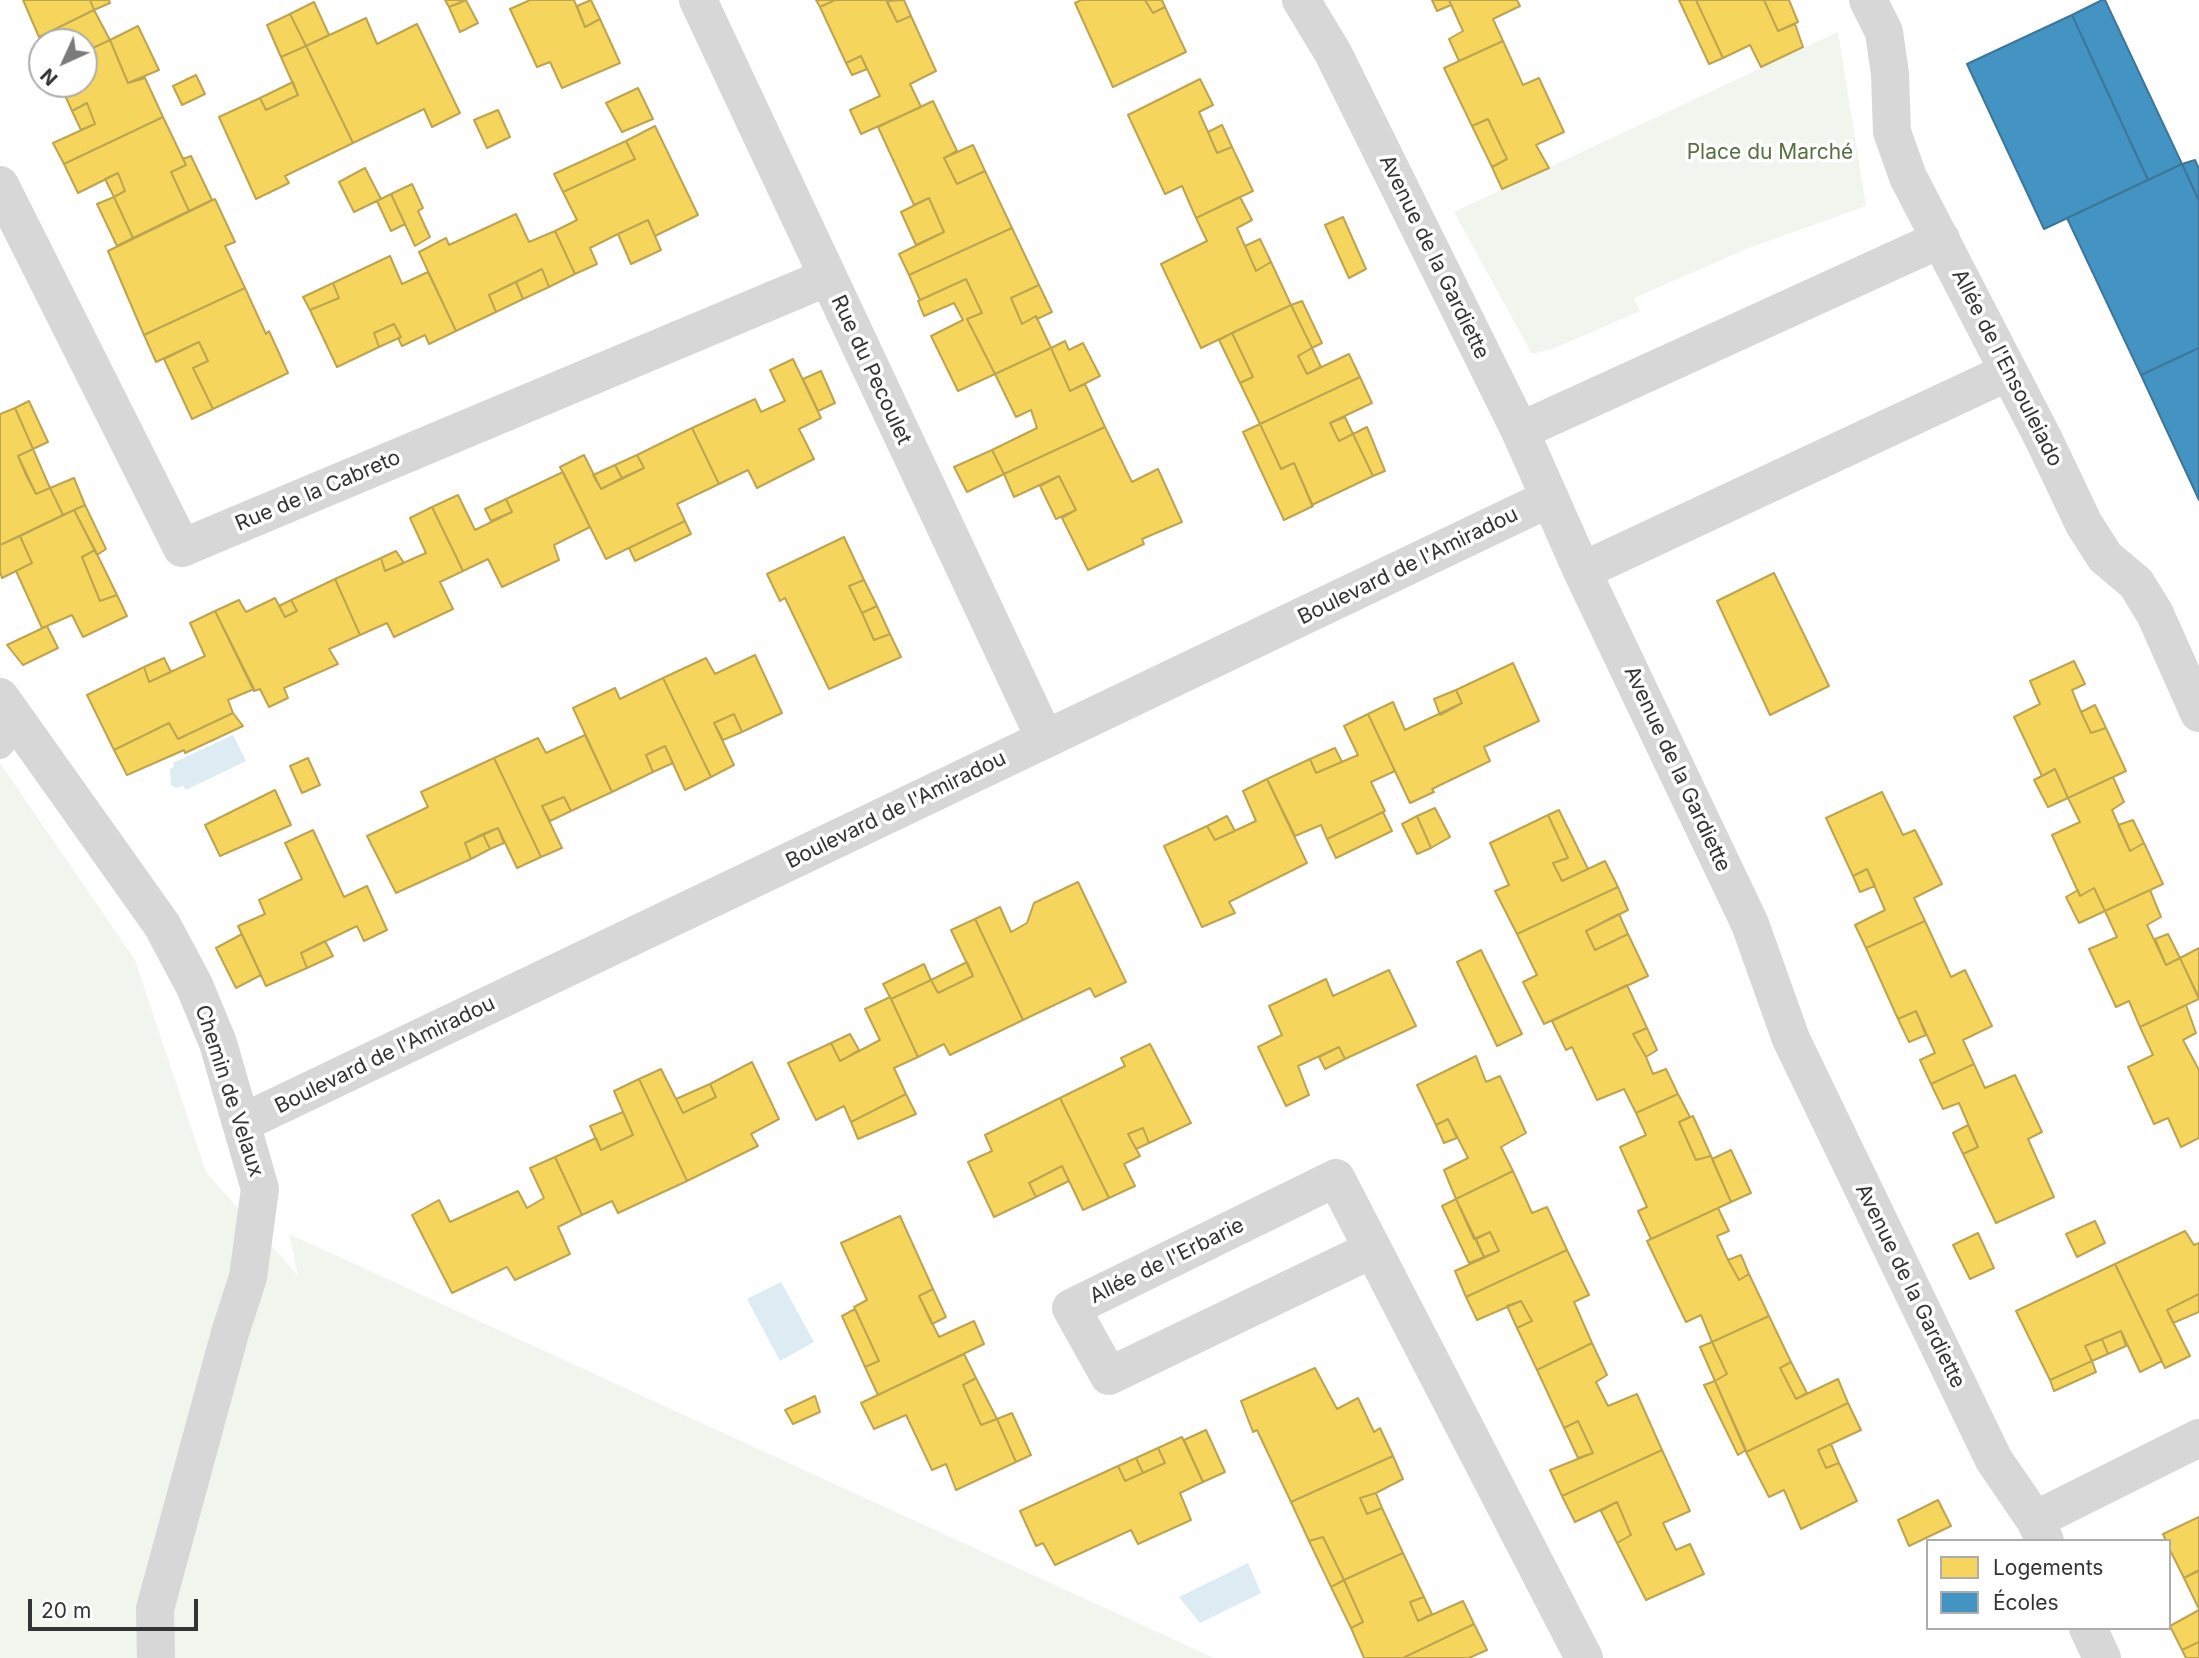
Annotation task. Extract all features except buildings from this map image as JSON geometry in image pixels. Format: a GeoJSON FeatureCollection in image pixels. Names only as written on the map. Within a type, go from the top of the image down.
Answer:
{"type":"FeatureCollection","features":[{"type":"Feature","properties":{"kind":"street","name":"Rue du Pecoulet"},"geometry":{"type":"LineString","coordinates":[[698,0],[1045,740]]}},
{"type":"Feature","properties":{"kind":"street","name":"Avenue de la Gardiette"},"geometry":{"type":"LineString","coordinates":[[1301,0],[1333,53],[1520,431],[1582,571],[1750,924],[1791,1039],[1994,1460],[2040,1531]]}},
{"type":"Feature","properties":{"kind":"street","name":"Allée de l'Ensouleiado"},"geometry":{"type":"LineString","coordinates":[[1868,0],[1884,32],[1890,74],[1892,132],[1908,177],[2044,440],[2084,524],[2105,557],[2136,583],[2155,614],[2199,713]]}},
{"type":"Feature","properties":{"kind":"street","name":"Rue de la Cabreto"},"geometry":{"type":"LineString","coordinates":[[0,185],[183,548],[828,277]]}},
{"type":"Feature","properties":{"kind":"street"},"geometry":{"type":"LineString","coordinates":[[1520,431],[1941,239]]}},
{"type":"Feature","properties":{"kind":"street"},"geometry":{"type":"LineString","coordinates":[[1582,571],[2008,372]]}},
{"type":"Feature","properties":{"kind":"street","name":"Boulevard de l'Amiradou"},"geometry":{"type":"LineString","coordinates":[[242,1123],[1550,498]]}},
{"type":"Feature","properties":{"kind":"street","name":"Chemin de Velaux"},"geometry":{"type":"LineString","coordinates":[[6,722],[162,925],[194,985],[218,1043],[260,1189],[248,1277],[230,1333],[155,1609],[156,1658]]}},
{"type":"Feature","properties":{"kind":"street","name":"Allée de l'Erbarie"},"geometry":{"type":"LineString","coordinates":[[1373,1249],[1109,1376],[1071,1308],[1336,1178],[1373,1249],[1584,1658]]}},
{"type":"Feature","properties":{"kind":"street"},"geometry":{"type":"LineString","coordinates":[[2040,1531],[2199,1438]]}},
{"type":"Feature","properties":{"kind":"street"},"geometry":{"type":"LineString","coordinates":[[2089,1630],[2102,1658]]}},
{"type":"Feature","properties":{"kind":"green space","name":"Place du Marché"},"geometry":{"type":"Polygon","coordinates":[[[1838,32],[1866,206],[1746,249],[1634,298],[1640,311],[1555,348],[1532,354],[1454,212],[1838,32]]]}},
{"type":"Feature","properties":{"kind":"green space"},"geometry":{"type":"Polygon","coordinates":[[[0,763],[135,960],[206,1172],[298,1276],[289,1234],[1214,1658],[0,1658],[0,763]]]}},
{"type":"Feature","properties":{"kind":"shaded area"},"geometry":{"type":"Polygon","coordinates":[[[233,735],[246,761],[186,790],[183,786],[176,788],[171,785],[170,769],[174,767],[173,763],[233,735]]]}},
{"type":"Feature","properties":{"kind":"shaded area"},"geometry":{"type":"Polygon","coordinates":[[[781,1282],[814,1342],[780,1361],[747,1299],[781,1282]]]}},
{"type":"Feature","properties":{"kind":"shaded area"},"geometry":{"type":"Polygon","coordinates":[[[1248,1563],[1261,1593],[1200,1623],[1179,1597],[1248,1563]]]}}]}
